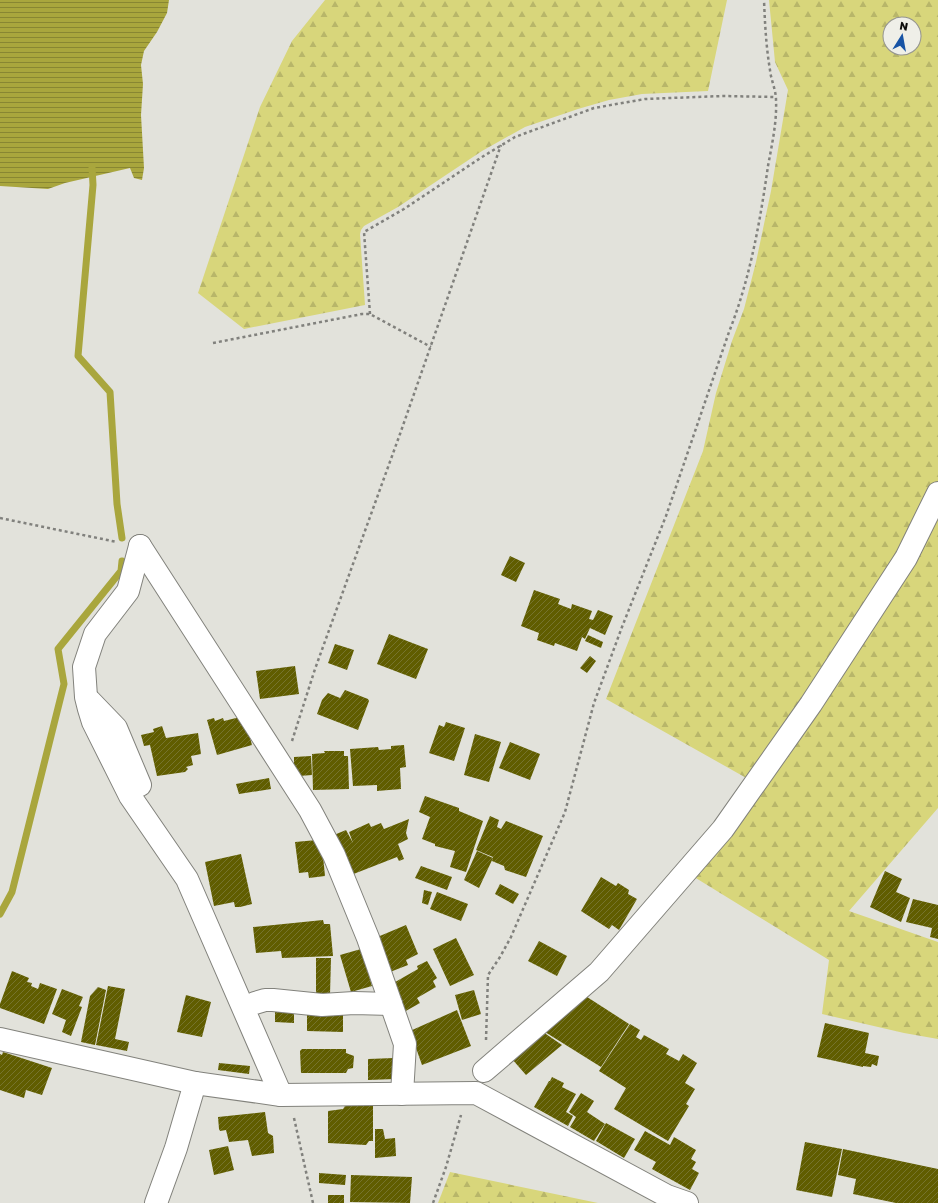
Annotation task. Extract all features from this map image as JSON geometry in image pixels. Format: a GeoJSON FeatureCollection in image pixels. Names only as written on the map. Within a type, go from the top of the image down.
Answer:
{"type":"FeatureCollection","features":[{"type":"Feature","properties":{"kind":"street"},"geometry":{"type":"LineString","coordinates":[[484,1071],[598,972],[723,829],[811,704],[906,558],[938,493]]}},
{"type":"Feature","properties":{"kind":"street"},"geometry":{"type":"LineString","coordinates":[[140,546],[310,810],[334,855],[368,938],[405,1044],[402,1094]]}},
{"type":"Feature","properties":{"kind":"street"},"geometry":{"type":"LineString","coordinates":[[140,546],[128,591],[95,634],[84,668],[86,697],[89,710],[93,722],[130,796],[187,879],[272,1072],[285,1096]]}},
{"type":"Feature","properties":{"kind":"street"},"geometry":{"type":"LineString","coordinates":[[86,697],[116,728],[140,784],[194,874],[266,1025],[273,1045],[272,1072]]}},
{"type":"Feature","properties":{"kind":"street"},"geometry":{"type":"LineString","coordinates":[[255,1003],[265,1000],[273,1000],[322,1005],[354,1003],[392,1004]]}},
{"type":"Feature","properties":{"kind":"street"},"geometry":{"type":"LineString","coordinates":[[0,1039],[195,1082],[285,1096],[476,1093],[667,1196],[687,1203]]}},
{"type":"Feature","properties":{"kind":"street"},"geometry":{"type":"LineString","coordinates":[[156,1203],[176,1148],[195,1082]]}},
{"type":"Feature","properties":{"kind":"path"},"geometry":{"type":"LineString","coordinates":[[484,1071],[488,975],[500,958],[510,937],[565,812],[594,703],[666,516],[726,339],[738,309],[748,271],[764,193],[777,114],[776,97],[765,41],[764,0]]}},
{"type":"Feature","properties":{"kind":"path"},"geometry":{"type":"LineString","coordinates":[[370,314],[364,232],[404,210],[515,136],[594,108],[645,99],[723,96],[776,97]]}},
{"type":"Feature","properties":{"kind":"path"},"geometry":{"type":"LineString","coordinates":[[283,768],[315,669],[431,347],[501,145]]}},
{"type":"Feature","properties":{"kind":"path"},"geometry":{"type":"LineString","coordinates":[[213,343],[362,314],[370,314],[431,347]]}},
{"type":"Feature","properties":{"kind":"path"},"geometry":{"type":"LineString","coordinates":[[0,518],[140,546]]}},
{"type":"Feature","properties":{"kind":"path"},"geometry":{"type":"LineString","coordinates":[[433,1203],[446,1167],[468,1093]]}},
{"type":"Feature","properties":{"kind":"path"},"geometry":{"type":"LineString","coordinates":[[285,1096],[313,1203]]}},
{"type":"Feature","properties":{"kind":"green space"},"geometry":{"type":"Polygon","coordinates":[[[325,0],[727,0],[708,91],[642,94],[609,100],[525,127],[482,151],[398,207],[364,226],[360,234],[365,305],[244,329],[198,293],[260,107],[292,41],[325,0]]]}},
{"type":"Feature","properties":{"kind":"green space"},"geometry":{"type":"Polygon","coordinates":[[[769,0],[938,0],[938,808],[849,911],[938,942],[938,1039],[904,1033],[822,1014],[829,960],[686,872],[757,784],[606,699],[703,451],[716,393],[732,341],[744,309],[756,262],[771,191],[788,90],[775,62],[769,0]]]}},
{"type":"Feature","properties":{"kind":"green space"},"geometry":{"type":"Polygon","coordinates":[[[450,1172],[598,1203],[438,1203],[450,1172]]]}},
{"type":"Feature","properties":{"kind":"shaded area"},"geometry":{"type":"Polygon","coordinates":[[[0,0],[169,0],[167,13],[157,32],[144,51],[141,65],[143,84],[141,115],[144,168],[142,180],[134,178],[130,168],[65,183],[48,189],[0,186],[0,0]]]}},
{"type":"Feature","properties":{"kind":"building"},"geometry":{"type":"Polygon","coordinates":[[[510,556],[525,563],[516,582],[501,575],[510,556]]]}},
{"type":"Feature","properties":{"kind":"building"},"geometry":{"type":"Polygon","coordinates":[[[534,590],[560,599],[558,604],[571,609],[572,604],[592,611],[589,619],[593,620],[598,610],[613,616],[605,635],[590,628],[585,639],[582,637],[577,651],[555,643],[554,646],[537,640],[539,633],[521,626],[534,590]]]}},
{"type":"Feature","properties":{"kind":"building"},"geometry":{"type":"Polygon","coordinates":[[[389,634],[428,649],[416,679],[377,664],[389,634]]]}},
{"type":"Feature","properties":{"kind":"building"},"geometry":{"type":"Polygon","coordinates":[[[588,635],[603,642],[601,648],[585,641],[588,635]]]}},
{"type":"Feature","properties":{"kind":"building"},"geometry":{"type":"Polygon","coordinates":[[[335,644],[354,650],[347,670],[328,663],[335,644]]]}},
{"type":"Feature","properties":{"kind":"building"},"geometry":{"type":"Polygon","coordinates":[[[590,656],[596,661],[587,673],[580,668],[590,656]]]}},
{"type":"Feature","properties":{"kind":"building"},"geometry":{"type":"Polygon","coordinates":[[[295,666],[299,694],[260,699],[256,671],[295,666]]]}},
{"type":"Feature","properties":{"kind":"building"},"geometry":{"type":"Polygon","coordinates":[[[345,690],[368,699],[369,701],[358,730],[317,714],[322,700],[328,693],[340,698],[345,690]]]}},
{"type":"Feature","properties":{"kind":"building"},"geometry":{"type":"Polygon","coordinates":[[[244,716],[252,745],[217,755],[207,720],[214,718],[215,721],[223,718],[224,721],[244,716]]]}},
{"type":"Feature","properties":{"kind":"building"},"geometry":{"type":"Polygon","coordinates":[[[446,722],[465,728],[454,761],[429,753],[439,725],[444,727],[446,722]]]}},
{"type":"Feature","properties":{"kind":"building"},"geometry":{"type":"Polygon","coordinates":[[[162,726],[166,738],[198,733],[201,754],[191,756],[193,765],[186,767],[188,769],[185,772],[157,776],[150,745],[144,746],[141,735],[154,732],[153,729],[162,726]]]}},
{"type":"Feature","properties":{"kind":"building"},"geometry":{"type":"Polygon","coordinates":[[[475,734],[501,742],[489,782],[464,775],[475,734]]]}},
{"type":"Feature","properties":{"kind":"building"},"geometry":{"type":"Polygon","coordinates":[[[510,742],[540,754],[530,780],[499,768],[510,742]]]}},
{"type":"Feature","properties":{"kind":"building"},"geometry":{"type":"Polygon","coordinates":[[[404,745],[406,767],[400,768],[401,789],[377,791],[377,785],[353,786],[350,749],[378,747],[379,750],[391,749],[391,746],[404,745]]]}},
{"type":"Feature","properties":{"kind":"building"},"geometry":{"type":"Polygon","coordinates":[[[324,751],[344,751],[344,756],[348,756],[349,789],[313,790],[312,754],[325,753],[324,751]]]}},
{"type":"Feature","properties":{"kind":"building"},"geometry":{"type":"Polygon","coordinates":[[[311,756],[312,775],[299,776],[294,768],[294,757],[311,756]]]}},
{"type":"Feature","properties":{"kind":"building"},"geometry":{"type":"Polygon","coordinates":[[[269,778],[271,789],[239,794],[236,784],[269,778]]]}},
{"type":"Feature","properties":{"kind":"building"},"geometry":{"type":"Polygon","coordinates":[[[425,796],[459,808],[459,811],[483,821],[466,872],[450,867],[455,851],[435,846],[435,844],[422,839],[430,817],[419,812],[425,796]]]}},
{"type":"Feature","properties":{"kind":"building"},"geometry":{"type":"Polygon","coordinates":[[[490,816],[499,820],[497,827],[501,829],[506,821],[543,836],[526,877],[505,870],[504,866],[492,861],[493,857],[476,850],[490,816]]]}},
{"type":"Feature","properties":{"kind":"building"},"geometry":{"type":"Polygon","coordinates":[[[409,819],[406,833],[408,839],[398,844],[404,859],[399,861],[397,857],[351,875],[334,835],[346,830],[353,843],[349,832],[369,823],[371,827],[381,823],[384,829],[409,819]]]}},
{"type":"Feature","properties":{"kind":"building"},"geometry":{"type":"Polygon","coordinates":[[[317,840],[322,846],[325,876],[309,878],[308,872],[299,873],[295,842],[317,840]]]}},
{"type":"Feature","properties":{"kind":"building"},"geometry":{"type":"Polygon","coordinates":[[[477,851],[493,858],[479,888],[464,880],[477,851]]]}},
{"type":"Feature","properties":{"kind":"building"},"geometry":{"type":"Polygon","coordinates":[[[241,854],[252,904],[235,907],[234,902],[214,906],[205,862],[241,854]]]}},
{"type":"Feature","properties":{"kind":"building"},"geometry":{"type":"Polygon","coordinates":[[[421,866],[452,877],[447,890],[415,878],[421,866]]]}},
{"type":"Feature","properties":{"kind":"building"},"geometry":{"type":"Polygon","coordinates":[[[885,871],[902,879],[896,892],[910,898],[901,922],[870,907],[885,871]]]}},
{"type":"Feature","properties":{"kind":"building"},"geometry":{"type":"Polygon","coordinates":[[[601,877],[616,886],[618,883],[629,890],[628,894],[637,899],[619,930],[612,925],[609,929],[581,911],[601,877]]]}},
{"type":"Feature","properties":{"kind":"building"},"geometry":{"type":"Polygon","coordinates":[[[500,884],[519,894],[513,904],[495,894],[500,884]]]}},
{"type":"Feature","properties":{"kind":"building"},"geometry":{"type":"Polygon","coordinates":[[[424,890],[432,892],[428,905],[422,903],[424,890]]]}},
{"type":"Feature","properties":{"kind":"building"},"geometry":{"type":"Polygon","coordinates":[[[437,892],[468,904],[461,921],[430,909],[437,892]]]}},
{"type":"Feature","properties":{"kind":"building"},"geometry":{"type":"Polygon","coordinates":[[[913,899],[938,905],[938,939],[930,937],[932,928],[906,922],[913,899]]]}},
{"type":"Feature","properties":{"kind":"building"},"geometry":{"type":"Polygon","coordinates":[[[323,920],[324,924],[330,924],[333,956],[282,958],[281,951],[256,953],[253,927],[323,920]]]}},
{"type":"Feature","properties":{"kind":"building"},"geometry":{"type":"Polygon","coordinates":[[[406,925],[418,954],[406,960],[408,965],[390,972],[375,938],[406,925]]]}},
{"type":"Feature","properties":{"kind":"building"},"geometry":{"type":"Polygon","coordinates":[[[456,938],[474,975],[450,986],[433,949],[456,938]]]}},
{"type":"Feature","properties":{"kind":"building"},"geometry":{"type":"Polygon","coordinates":[[[539,941],[567,956],[557,976],[528,961],[539,941]]]}},
{"type":"Feature","properties":{"kind":"building"},"geometry":{"type":"Polygon","coordinates":[[[361,949],[372,986],[351,992],[340,955],[361,949]]]}},
{"type":"Feature","properties":{"kind":"building"},"geometry":{"type":"Polygon","coordinates":[[[316,958],[331,958],[330,995],[316,995],[316,958]]]}},
{"type":"Feature","properties":{"kind":"building"},"geometry":{"type":"Polygon","coordinates":[[[427,961],[437,978],[433,981],[436,987],[417,998],[420,1003],[404,1012],[390,985],[418,969],[417,966],[427,961]]]}},
{"type":"Feature","properties":{"kind":"building"},"geometry":{"type":"Polygon","coordinates":[[[12,971],[29,978],[27,982],[32,983],[31,986],[38,989],[40,983],[57,989],[44,1024],[0,1008],[0,1004],[12,971]]]}},
{"type":"Feature","properties":{"kind":"building"},"geometry":{"type":"Polygon","coordinates":[[[108,986],[125,989],[115,1039],[129,1042],[127,1051],[96,1045],[108,986]]]}},
{"type":"Feature","properties":{"kind":"building"},"geometry":{"type":"Polygon","coordinates":[[[98,987],[106,990],[95,1045],[81,1042],[90,996],[98,987]]]}},
{"type":"Feature","properties":{"kind":"building"},"geometry":{"type":"Polygon","coordinates":[[[62,989],[83,997],[79,1006],[82,1007],[71,1036],[62,1032],[66,1020],[52,1014],[62,989]]]}},
{"type":"Feature","properties":{"kind":"building"},"geometry":{"type":"Polygon","coordinates":[[[474,990],[481,1014],[462,1020],[455,995],[474,990]]]}},
{"type":"Feature","properties":{"kind":"building"},"geometry":{"type":"Polygon","coordinates":[[[186,995],[211,1002],[202,1037],[177,1032],[186,995]]]}},
{"type":"Feature","properties":{"kind":"building"},"geometry":{"type":"Polygon","coordinates":[[[584,995],[629,1024],[601,1067],[545,1032],[584,995]]]}},
{"type":"Feature","properties":{"kind":"building"},"geometry":{"type":"Polygon","coordinates":[[[275,1009],[294,1010],[294,1023],[275,1022],[275,1009]]]}},
{"type":"Feature","properties":{"kind":"building"},"geometry":{"type":"Polygon","coordinates":[[[457,1010],[471,1046],[422,1065],[410,1031],[457,1010]]]}},
{"type":"Feature","properties":{"kind":"building"},"geometry":{"type":"Polygon","coordinates":[[[307,1012],[343,1014],[343,1032],[307,1031],[307,1012]]]}},
{"type":"Feature","properties":{"kind":"building"},"geometry":{"type":"Polygon","coordinates":[[[825,1023],[869,1033],[865,1053],[879,1056],[877,1066],[872,1064],[871,1067],[863,1067],[817,1057],[825,1023]]]}},
{"type":"Feature","properties":{"kind":"building"},"geometry":{"type":"Polygon","coordinates":[[[630,1024],[640,1030],[636,1037],[641,1040],[644,1035],[669,1049],[666,1054],[679,1061],[683,1054],[697,1063],[685,1083],[695,1089],[686,1104],[689,1106],[668,1141],[614,1109],[626,1088],[599,1071],[630,1024]]]}},
{"type":"Feature","properties":{"kind":"building"},"geometry":{"type":"Polygon","coordinates":[[[543,1032],[562,1045],[526,1075],[512,1059],[543,1032]]]}},
{"type":"Feature","properties":{"kind":"building"},"geometry":{"type":"Polygon","coordinates":[[[302,1049],[346,1049],[346,1053],[354,1056],[353,1068],[348,1069],[346,1073],[301,1073],[300,1051],[302,1049]]]}},
{"type":"Feature","properties":{"kind":"building"},"geometry":{"type":"Polygon","coordinates":[[[3,1052],[52,1068],[42,1095],[26,1090],[24,1098],[0,1090],[0,1054],[2,1055],[3,1052]]]}},
{"type":"Feature","properties":{"kind":"building"},"geometry":{"type":"Polygon","coordinates":[[[394,1058],[395,1079],[368,1080],[368,1059],[394,1058]]]}},
{"type":"Feature","properties":{"kind":"building"},"geometry":{"type":"Polygon","coordinates":[[[219,1063],[250,1066],[249,1074],[218,1070],[219,1063]]]}},
{"type":"Feature","properties":{"kind":"building"},"geometry":{"type":"Polygon","coordinates":[[[552,1077],[564,1083],[562,1087],[576,1094],[566,1112],[573,1116],[568,1126],[534,1107],[552,1077]]]}},
{"type":"Feature","properties":{"kind":"building"},"geometry":{"type":"Polygon","coordinates":[[[581,1093],[594,1101],[587,1112],[605,1124],[594,1141],[570,1127],[576,1117],[569,1112],[581,1093]]]}},
{"type":"Feature","properties":{"kind":"building"},"geometry":{"type":"Polygon","coordinates":[[[345,1106],[373,1106],[373,1141],[369,1141],[366,1145],[328,1143],[328,1111],[343,1109],[345,1106]]]}},
{"type":"Feature","properties":{"kind":"building"},"geometry":{"type":"Polygon","coordinates":[[[265,1112],[268,1133],[273,1136],[274,1153],[252,1156],[248,1140],[229,1142],[226,1130],[220,1131],[219,1129],[218,1117],[265,1112]]]}},
{"type":"Feature","properties":{"kind":"building"},"geometry":{"type":"Polygon","coordinates":[[[606,1123],[635,1139],[624,1158],[596,1141],[606,1123]]]}},
{"type":"Feature","properties":{"kind":"building"},"geometry":{"type":"Polygon","coordinates":[[[375,1129],[383,1129],[385,1139],[395,1138],[396,1156],[375,1158],[375,1129]]]}},
{"type":"Feature","properties":{"kind":"building"},"geometry":{"type":"Polygon","coordinates":[[[645,1131],[670,1145],[674,1137],[696,1150],[691,1159],[696,1162],[692,1169],[699,1173],[690,1190],[652,1169],[656,1162],[634,1150],[645,1131]]]}},
{"type":"Feature","properties":{"kind":"building"},"geometry":{"type":"Polygon","coordinates":[[[805,1142],[842,1149],[832,1197],[796,1190],[805,1142]]]}},
{"type":"Feature","properties":{"kind":"building"},"geometry":{"type":"Polygon","coordinates":[[[228,1146],[234,1170],[214,1175],[209,1150],[228,1146]]]}},
{"type":"Feature","properties":{"kind":"building"},"geometry":{"type":"Polygon","coordinates":[[[843,1149],[938,1169],[938,1203],[896,1203],[853,1194],[856,1179],[838,1175],[843,1149]]]}},
{"type":"Feature","properties":{"kind":"building"},"geometry":{"type":"Polygon","coordinates":[[[319,1173],[346,1175],[345,1185],[319,1183],[319,1173]]]}},
{"type":"Feature","properties":{"kind":"building"},"geometry":{"type":"Polygon","coordinates":[[[351,1175],[412,1177],[410,1203],[350,1202],[351,1175]]]}},
{"type":"Feature","properties":{"kind":"building"},"geometry":{"type":"Polygon","coordinates":[[[328,1195],[344,1195],[344,1203],[328,1203],[328,1195]]]}},
{"type":"Feature","properties":{"kind":"waterway"},"geometry":{"type":"LineString","coordinates":[[92,167],[93,185],[78,356],[110,392],[117,504],[122,538]]}},
{"type":"Feature","properties":{"kind":"waterway"},"geometry":{"type":"LineString","coordinates":[[0,914],[12,892],[64,684],[58,649],[121,571],[122,561]]}}]}
